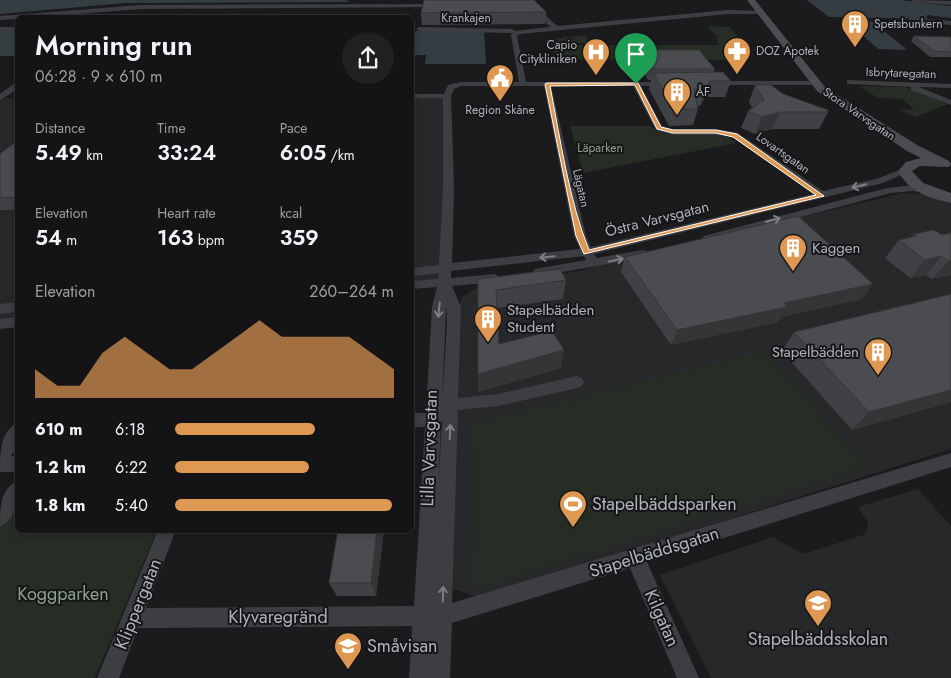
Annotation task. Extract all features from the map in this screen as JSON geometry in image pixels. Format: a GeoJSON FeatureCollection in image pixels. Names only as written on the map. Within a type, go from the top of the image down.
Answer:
{"type":"FeatureCollection","features":[{"type":"Feature","properties":{"kind":"street","name":"Stora Varvsgatan"},"geometry":{"type":"LineString","coordinates":[[742,0],[753,8],[815,83],[849,109],[912,148],[948,165]]}},
{"type":"Feature","properties":{"kind":"street"},"geometry":{"type":"LineString","coordinates":[[914,0],[951,3]]}},
{"type":"Feature","properties":{"kind":"street"},"geometry":{"type":"LineString","coordinates":[[527,5],[534,7],[555,28]]}},
{"type":"Feature","properties":{"kind":"street","name":"Krankajen"},"geometry":{"type":"LineString","coordinates":[[57,15],[141,7],[452,6]]}},
{"type":"Feature","properties":{"kind":"street","name":"Stora Varvsgatan"},"geometry":{"type":"LineString","coordinates":[[753,8],[801,83],[824,102],[898,150],[906,159],[912,182],[925,190],[951,198]]}},
{"type":"Feature","properties":{"kind":"street"},"geometry":{"type":"LineString","coordinates":[[523,84],[514,35],[528,30],[753,8]]}},
{"type":"Feature","properties":{"kind":"street","name":"Krankajen"},"geometry":{"type":"LineString","coordinates":[[0,18],[15,17]]}},
{"type":"Feature","properties":{"kind":"street"},"geometry":{"type":"LineString","coordinates":[[911,20],[951,23]]}},
{"type":"Feature","properties":{"kind":"street","name":"Krankajen"},"geometry":{"type":"LineString","coordinates":[[419,29],[512,31]]}},
{"type":"Feature","properties":{"kind":"street"},"geometry":{"type":"LineString","coordinates":[[0,30],[15,30]]}},
{"type":"Feature","properties":{"kind":"street","name":"Isbrytaregatan"},"geometry":{"type":"LineString","coordinates":[[850,82],[951,86]]}},
{"type":"Feature","properties":{"kind":"street"},"geometry":{"type":"LineString","coordinates":[[698,84],[815,83]]}},
{"type":"Feature","properties":{"kind":"street"},"geometry":{"type":"LineString","coordinates":[[414,96],[449,91],[461,84],[679,84]]}},
{"type":"Feature","properties":{"kind":"street","name":"Lägatan"},"geometry":{"type":"LineString","coordinates":[[547,84],[580,236],[586,252],[594,264]]}},
{"type":"Feature","properties":{"kind":"street","name":"Lovartsgatan"},"geometry":{"type":"LineString","coordinates":[[636,84],[659,128],[673,132],[716,132],[735,135],[821,196]]}},
{"type":"Feature","properties":{"kind":"street"},"geometry":{"type":"LineString","coordinates":[[903,84],[951,103]]}},
{"type":"Feature","properties":{"kind":"street"},"geometry":{"type":"LineString","coordinates":[[15,87],[0,98],[15,98]]}},
{"type":"Feature","properties":{"kind":"street","name":"Lilla Varvsgatan"},"geometry":{"type":"LineString","coordinates":[[439,678],[433,616],[432,420],[438,307],[445,275],[450,180],[449,91]]}},
{"type":"Feature","properties":{"kind":"street","name":"Stora Varvsgatan"},"geometry":{"type":"LineString","coordinates":[[907,168],[920,162],[948,165]]}},
{"type":"Feature","properties":{"kind":"street","name":"Östra Varvsgatan"},"geometry":{"type":"LineString","coordinates":[[414,284],[445,275],[586,252],[821,196],[889,178],[907,168]]}},
{"type":"Feature","properties":{"kind":"street","name":"Östra Varvsgatan"},"geometry":{"type":"LineString","coordinates":[[694,242],[891,190],[912,188],[925,190]]}},
{"type":"Feature","properties":{"kind":"street","name":"Östra Varvsgatan"},"geometry":{"type":"LineString","coordinates":[[527,274],[594,264],[658,251]]}},
{"type":"Feature","properties":{"kind":"street","name":"Östra Varvsgatan"},"geometry":{"type":"LineString","coordinates":[[414,272],[504,277]]}},
{"type":"Feature","properties":{"kind":"street","name":"Lilla Varvsgatan"},"geometry":{"type":"LineString","coordinates":[[420,678],[433,616],[451,406],[454,307],[445,275]]}},
{"type":"Feature","properties":{"kind":"street"},"geometry":{"type":"LineString","coordinates":[[0,309],[15,308]]}},
{"type":"Feature","properties":{"kind":"street"},"geometry":{"type":"LineString","coordinates":[[0,324],[15,322]]}},
{"type":"Feature","properties":{"kind":"street"},"geometry":{"type":"LineString","coordinates":[[414,420],[432,420],[451,406],[466,402],[498,400],[577,382]]}},
{"type":"Feature","properties":{"kind":"street"},"geometry":{"type":"LineString","coordinates":[[0,459],[15,435]]}},
{"type":"Feature","properties":{"kind":"street","name":"Stapelbäddsgatan"},"geometry":{"type":"LineString","coordinates":[[433,616],[635,558],[951,460]]}},
{"type":"Feature","properties":{"kind":"street"},"geometry":{"type":"LineString","coordinates":[[0,464],[15,464]]}},
{"type":"Feature","properties":{"kind":"street"},"geometry":{"type":"LineString","coordinates":[[0,517],[15,494]]}},
{"type":"Feature","properties":{"kind":"street","name":"Klippergatan"},"geometry":{"type":"LineString","coordinates":[[108,678],[166,533]]}},
{"type":"Feature","properties":{"kind":"street","name":"Kilgatan"},"geometry":{"type":"LineString","coordinates":[[635,558],[688,678]]}},
{"type":"Feature","properties":{"kind":"street","name":"Klyvaregränd"},"geometry":{"type":"LineString","coordinates":[[132,618],[433,616]]}},
{"type":"Feature","properties":{"kind":"shaded area"},"geometry":{"type":"Polygon","coordinates":[[[0,0],[346,0],[349,2],[125,3],[0,14],[0,0]]]}},
{"type":"Feature","properties":{"kind":"shaded area"},"geometry":{"type":"Polygon","coordinates":[[[807,0],[900,0],[951,6],[951,18],[927,15],[926,19],[829,17],[807,0]]]}},
{"type":"Feature","properties":{"kind":"shaded area"},"geometry":{"type":"Polygon","coordinates":[[[852,19],[873,22],[907,50],[878,49],[847,21],[854,21],[852,19]]]}},
{"type":"Feature","properties":{"kind":"shaded area"},"geometry":{"type":"Polygon","coordinates":[[[0,31],[15,31],[15,56],[0,56],[0,31]]]}},
{"type":"Feature","properties":{"kind":"shaded area"},"geometry":{"type":"Polygon","coordinates":[[[414,31],[484,31],[486,64],[425,64],[426,55],[414,55],[414,31]]]}},
{"type":"Feature","properties":{"kind":"shaded area"},"geometry":{"type":"Polygon","coordinates":[[[414,96],[447,96],[444,282],[414,285],[414,96]]]}},
{"type":"Feature","properties":{"kind":"shaded area"},"geometry":{"type":"Polygon","coordinates":[[[0,98],[15,98],[15,322],[0,324],[0,98]]]}},
{"type":"Feature","properties":{"kind":"shaded area","name":"Stapelbädden"},"geometry":{"type":"Polygon","coordinates":[[[903,193],[924,194],[951,203],[951,449],[480,598],[451,588],[458,313],[462,297],[478,287],[574,272],[903,193]]]}},
{"type":"Feature","properties":{"kind":"shaded area","name":"Stapelbäddsskolan"},"geometry":{"type":"Polygon","coordinates":[[[918,489],[951,526],[951,678],[711,678],[660,575],[773,537],[803,554],[866,534],[868,523],[858,507],[918,489]]]}},
{"type":"Feature","properties":{"kind":"green space"},"geometry":{"type":"Polygon","coordinates":[[[707,26],[730,27],[745,45],[740,45],[750,60],[556,59],[552,45],[545,44],[545,40],[586,35],[589,44],[561,42],[561,45],[719,45],[716,38],[718,37],[707,26]]]}},
{"type":"Feature","properties":{"kind":"green space"},"geometry":{"type":"Polygon","coordinates":[[[858,86],[905,87],[948,104],[915,117],[899,109],[914,110],[903,99],[878,98],[858,86]]]}},
{"type":"Feature","properties":{"kind":"green space","name":"Läparken"},"geometry":{"type":"Polygon","coordinates":[[[570,126],[650,126],[658,131],[676,135],[723,135],[737,143],[583,173],[570,126]]]}},
{"type":"Feature","properties":{"kind":"green space","name":"Stapelbäddsparken"},"geometry":{"type":"Polygon","coordinates":[[[764,351],[865,466],[476,589],[472,426],[764,351]]]}},
{"type":"Feature","properties":{"kind":"green space","name":"Koggparken"},"geometry":{"type":"Polygon","coordinates":[[[15,499],[15,533],[156,533],[95,678],[0,678],[0,524],[15,499]]]}},
{"type":"Feature","properties":{"kind":"building"},"geometry":{"type":"Polygon","coordinates":[[[424,0],[534,0],[546,12],[421,13],[424,0]]]}},
{"type":"Feature","properties":{"kind":"building"},"geometry":{"type":"Polygon","coordinates":[[[914,36],[951,37],[951,52],[934,51],[914,36]]]}},
{"type":"Feature","properties":{"kind":"building"},"geometry":{"type":"Polygon","coordinates":[[[639,50],[699,50],[715,69],[651,69],[639,50]]]}},
{"type":"Feature","properties":{"kind":"building"},"geometry":{"type":"Polygon","coordinates":[[[723,72],[731,81],[710,81],[705,90],[694,89],[698,109],[674,109],[653,73],[723,72]]]}},
{"type":"Feature","properties":{"kind":"building"},"geometry":{"type":"Polygon","coordinates":[[[755,85],[771,85],[783,94],[828,110],[828,112],[780,112],[762,117],[748,111],[764,100],[755,85]]]}},
{"type":"Feature","properties":{"kind":"building"},"geometry":{"type":"Polygon","coordinates":[[[15,142],[15,198],[0,197],[0,154],[15,142]]]}},
{"type":"Feature","properties":{"kind":"building"},"geometry":{"type":"Polygon","coordinates":[[[798,216],[873,284],[784,303],[787,307],[677,330],[625,257],[798,216]]]}},
{"type":"Feature","properties":{"kind":"building"},"geometry":{"type":"Polygon","coordinates":[[[934,230],[942,235],[951,233],[951,260],[948,261],[941,256],[925,260],[899,240],[917,236],[914,234],[934,230]]]}},
{"type":"Feature","properties":{"kind":"building"},"geometry":{"type":"Polygon","coordinates":[[[560,269],[566,280],[496,290],[499,344],[552,331],[564,350],[478,374],[478,279],[560,269]]]}},
{"type":"Feature","properties":{"kind":"building","name":"Stapelbädden"},"geometry":{"type":"Polygon","coordinates":[[[951,294],[951,390],[869,412],[794,332],[951,294]]]}},
{"type":"Feature","properties":{"kind":"building"},"geometry":{"type":"Polygon","coordinates":[[[337,533],[377,533],[371,583],[329,583],[337,533]]]}},
{"type":"Feature","properties":{"kind":"place","name":"Spetsbunkern"},"geometry":{"type":"Point","coordinates":[855,48]}},
{"type":"Feature","properties":{"kind":"place","name":"DOZ Apotek"},"geometry":{"type":"Point","coordinates":[737,75]}},
{"type":"Feature","properties":{"kind":"place","name":"Capio Citykliniken"},"geometry":{"type":"Point","coordinates":[596,76]}},
{"type":"Feature","properties":{"kind":"place","name":"Region Skåne"},"geometry":{"type":"Point","coordinates":[500,102]}},
{"type":"Feature","properties":{"kind":"place","name":"ÅF"},"geometry":{"type":"Point","coordinates":[677,116]}},
{"type":"Feature","properties":{"kind":"place","name":"Kaggen"},"geometry":{"type":"Point","coordinates":[793,272]}},
{"type":"Feature","properties":{"kind":"place","name":"Stapelbädden Student"},"geometry":{"type":"Point","coordinates":[488,343]}},
{"type":"Feature","properties":{"kind":"place","name":"Stapelbädden"},"geometry":{"type":"Point","coordinates":[878,376]}},
{"type":"Feature","properties":{"kind":"place","name":"Stapelbäddsparken"},"geometry":{"type":"Point","coordinates":[573,528]}},
{"type":"Feature","properties":{"kind":"place","name":"Stapelbäddsskolan"},"geometry":{"type":"Point","coordinates":[818,627]}},
{"type":"Feature","properties":{"kind":"place","name":"Småvisan"},"geometry":{"type":"Point","coordinates":[348,670]}},
{"type":"Feature","properties":{"kind":"route"},"geometry":{"type":"LineString","coordinates":[[547,84],[636,84],[659,128],[673,132],[716,132],[735,135],[821,196],[586,252],[583,239],[580,236],[560,150],[547,84]]}}]}
